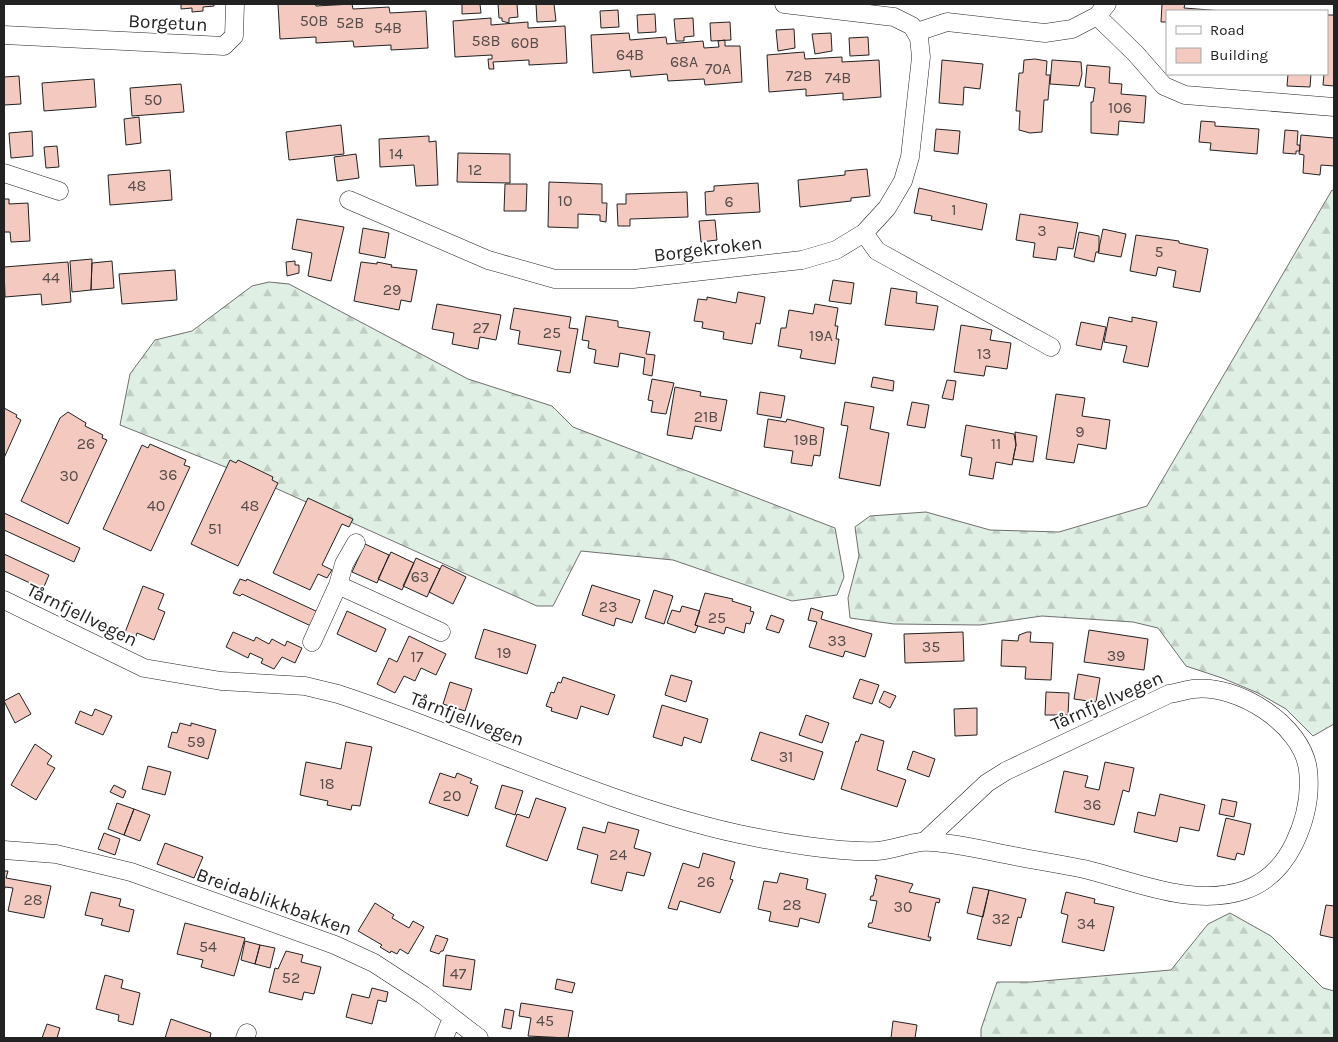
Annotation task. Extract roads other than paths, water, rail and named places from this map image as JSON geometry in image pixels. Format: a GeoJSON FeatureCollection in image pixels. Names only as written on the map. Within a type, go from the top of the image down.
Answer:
{"type":"FeatureCollection","features":[{"type":"Feature","properties":{"kind":"street","name":"Borgetun"},"geometry":{"type":"LineString","coordinates":[[4,35],[224,46],[234,36],[235,4]]}},
{"type":"Feature","properties":{"kind":"street"},"geometry":{"type":"LineString","coordinates":[[784,4],[894,17],[905,21],[917,32],[947,22],[1044,34],[1072,29],[1102,10],[1164,86],[1185,95],[1334,107]]}},
{"type":"Feature","properties":{"kind":"street","name":"Borgekroken"},"geometry":{"type":"LineString","coordinates":[[349,200],[488,260],[555,278],[633,279],[802,260],[836,250],[864,233],[888,208],[903,181],[910,158],[921,57],[917,32]]}},
{"type":"Feature","properties":{"kind":"street"},"geometry":{"type":"LineString","coordinates":[[4,173],[59,191]]}},
{"type":"Feature","properties":{"kind":"street"},"geometry":{"type":"LineString","coordinates":[[864,233],[877,252],[1051,347]]}},
{"type":"Feature","properties":{"kind":"street"},"geometry":{"type":"LineString","coordinates":[[312,642],[338,585],[344,564],[356,543]]}},
{"type":"Feature","properties":{"kind":"street"},"geometry":{"type":"LineString","coordinates":[[338,585],[441,632]]}},
{"type":"Feature","properties":{"kind":"street","name":"Tårnfjellvegen"},"geometry":{"type":"LineString","coordinates":[[4,600],[144,668],[221,681],[304,686],[338,694],[606,795],[739,834],[847,850],[878,851],[924,842],[1082,869],[1159,889],[1201,896],[1225,896],[1247,889],[1272,876],[1289,854],[1300,833],[1308,802],[1308,767],[1297,744],[1280,722],[1258,704],[1219,690],[1196,688],[1169,694],[1006,771],[987,783],[924,842]]}},
{"type":"Feature","properties":{"kind":"street","name":"Breidablikkbakken"},"geometry":{"type":"LineString","coordinates":[[4,850],[34,852],[87,860],[131,872],[335,945],[374,963],[423,995],[479,1038]]}},
{"type":"Feature","properties":{"kind":"street"},"geometry":{"type":"LineString","coordinates":[[444,1038],[452,1018]]}}]}
